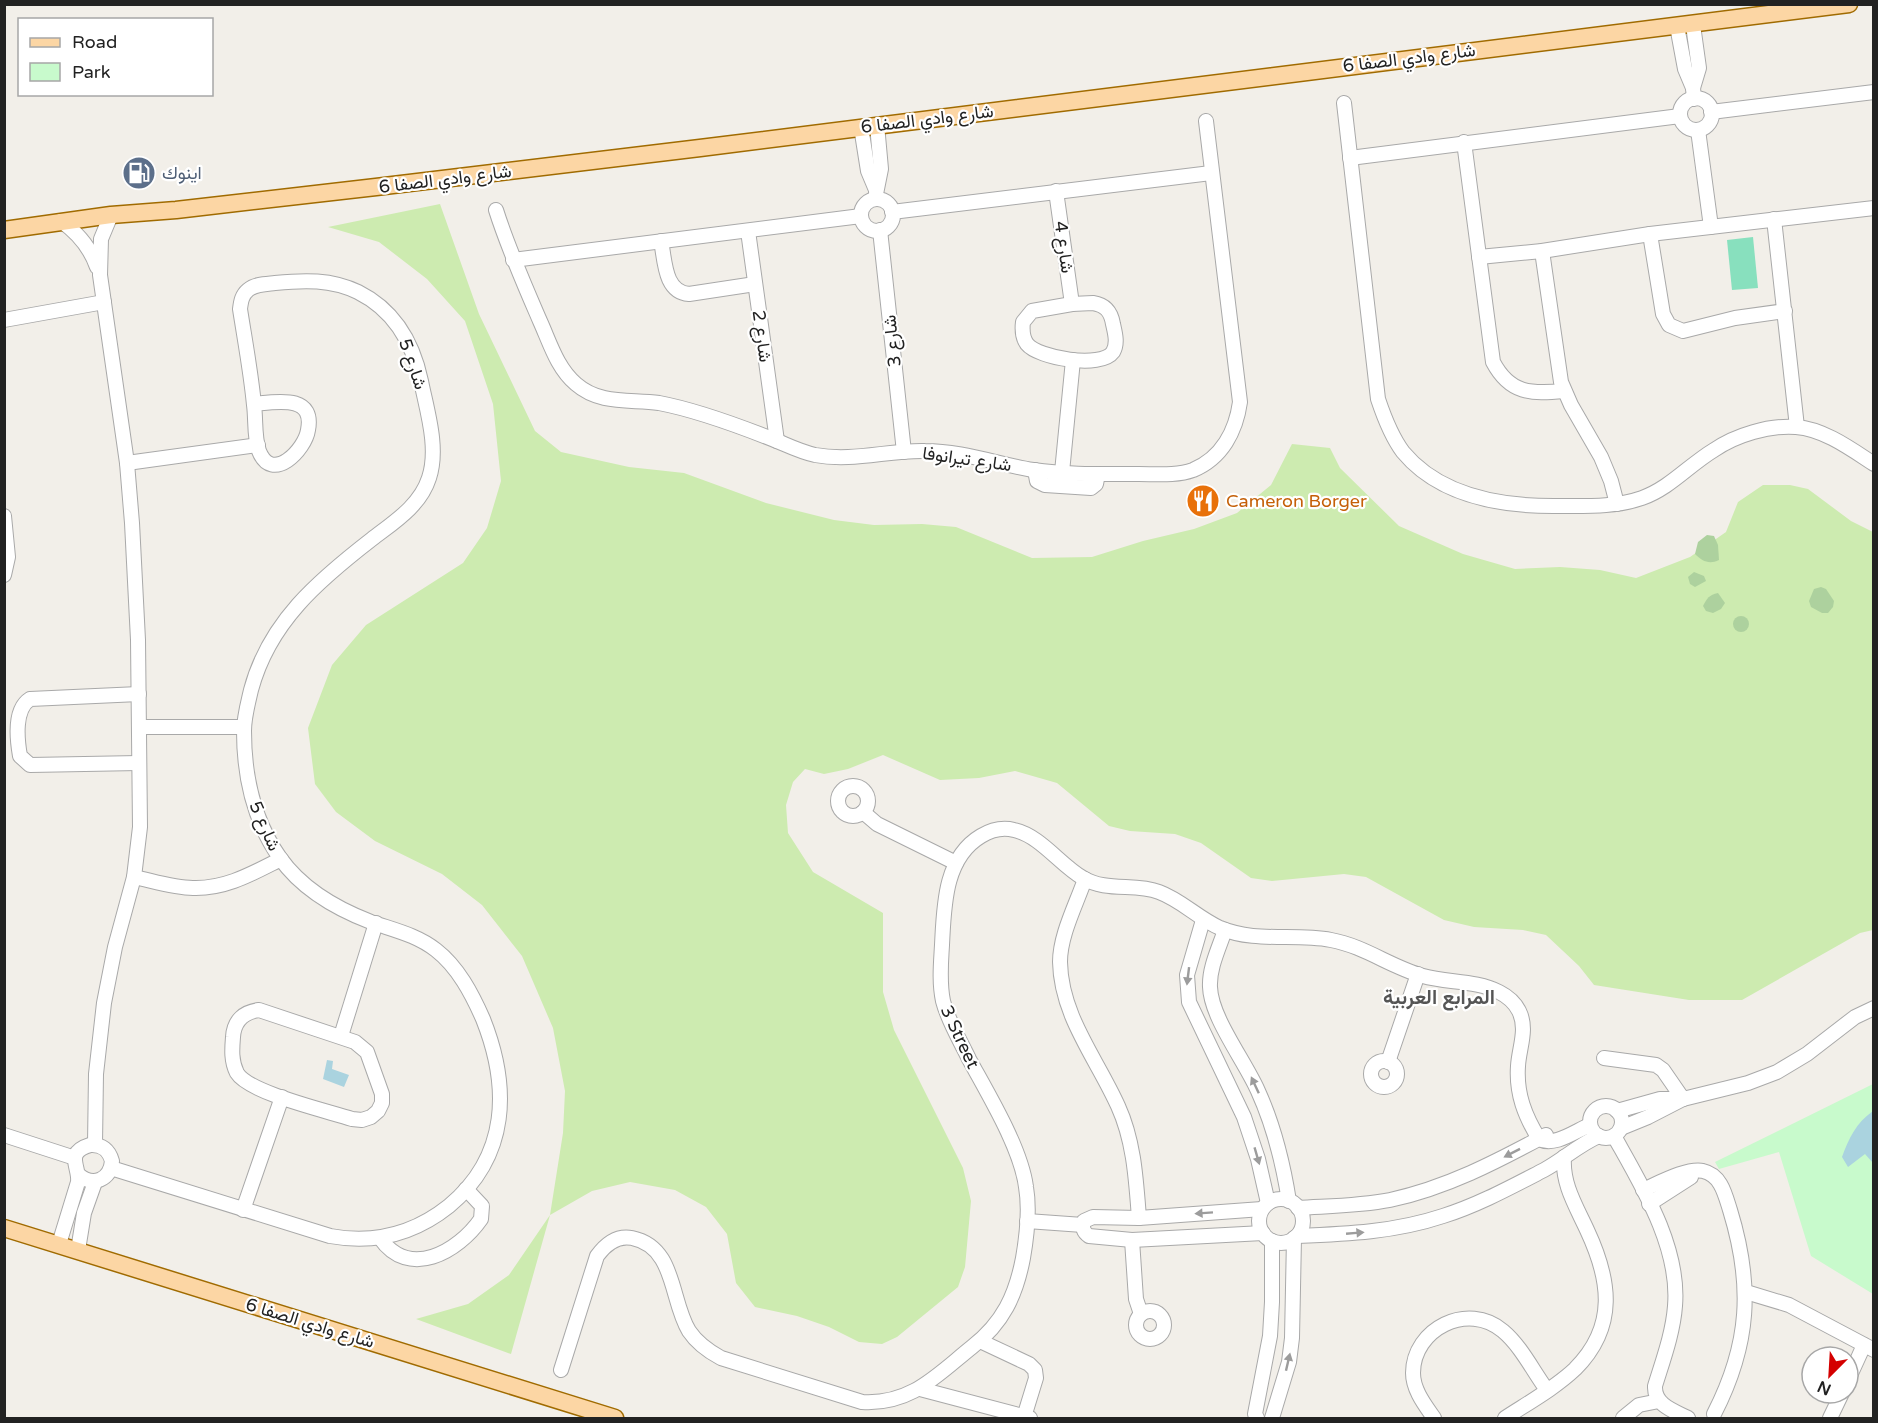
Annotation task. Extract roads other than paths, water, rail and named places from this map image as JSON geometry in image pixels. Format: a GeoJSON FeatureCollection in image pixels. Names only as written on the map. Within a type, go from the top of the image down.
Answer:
{"type":"FeatureCollection","features":[{"type":"Feature","properties":{"kind":"main road","name":"شارع وادي الصفا 6"},"geometry":{"type":"LineString","coordinates":[[4,231],[61,221],[376,187],[1849,4]]}},
{"type":"Feature","properties":{"kind":"main road","name":"شارع وادي الصفا 6"},"geometry":{"type":"LineString","coordinates":[[4,1228],[615,1419]]}},
{"type":"Feature","properties":{"kind":"street"},"geometry":{"type":"LineString","coordinates":[[1685,25],[1680,46],[1687,75],[1694,93],[1707,103],[1711,112],[1709,123],[1698,130],[1687,127],[1680,117],[1680,111],[1694,93],[1699,68],[1696,44],[1685,25]]}},
{"type":"Feature","properties":{"kind":"street"},"geometry":{"type":"LineString","coordinates":[[1680,46],[1696,44]]}},
{"type":"Feature","properties":{"kind":"street"},"geometry":{"type":"LineString","coordinates":[[1711,112],[1874,92]]}},
{"type":"Feature","properties":{"kind":"street"},"geometry":{"type":"LineString","coordinates":[[1344,103],[1378,399],[1388,426],[1403,451],[1424,472],[1450,488],[1478,498],[1540,506],[1617,504],[1659,491],[1714,449],[1734,439],[1755,432],[1797,427],[1821,434],[1850,448],[1874,464]]}},
{"type":"Feature","properties":{"kind":"street"},"geometry":{"type":"LineString","coordinates":[[1350,158],[1464,142],[1680,117]]}},
{"type":"Feature","properties":{"kind":"street","name":"شارع تيرانوفا"},"geometry":{"type":"LineString","coordinates":[[496,210],[513,260],[559,364],[582,389],[600,398],[657,403],[674,407],[816,455],[838,457],[904,452],[948,453],[1035,470],[1098,474],[1180,473],[1193,470],[1216,455],[1233,432],[1238,417],[1240,387],[1206,121]]}},
{"type":"Feature","properties":{"kind":"street"},"geometry":{"type":"LineString","coordinates":[[869,126],[865,148],[875,191],[892,212],[890,224],[880,230],[868,228],[861,216],[863,207],[871,200],[875,191],[881,169],[880,146],[869,126]]}},
{"type":"Feature","properties":{"kind":"street"},"geometry":{"type":"LineString","coordinates":[[1698,130],[1711,227]]}},
{"type":"Feature","properties":{"kind":"street"},"geometry":{"type":"LineString","coordinates":[[1464,142],[1493,362],[1506,381],[1527,392],[1564,391]]}},
{"type":"Feature","properties":{"kind":"street"},"geometry":{"type":"LineString","coordinates":[[865,148],[880,146]]}},
{"type":"Feature","properties":{"kind":"street"},"geometry":{"type":"LineString","coordinates":[[892,212],[1211,173]]}},
{"type":"Feature","properties":{"kind":"street","name":"شارع 4"},"geometry":{"type":"LineString","coordinates":[[1056,191],[1072,304]]}},
{"type":"Feature","properties":{"kind":"street"},"geometry":{"type":"LineString","coordinates":[[1479,257],[1542,251],[1650,234],[1874,208]]}},
{"type":"Feature","properties":{"kind":"street"},"geometry":{"type":"LineString","coordinates":[[100,275],[101,239],[111,215]]}},
{"type":"Feature","properties":{"kind":"street"},"geometry":{"type":"LineString","coordinates":[[513,260],[861,216]]}},
{"type":"Feature","properties":{"kind":"street"},"geometry":{"type":"LineString","coordinates":[[1774,219],[1797,427]]}},
{"type":"Feature","properties":{"kind":"street"},"geometry":{"type":"LineString","coordinates":[[61,221],[83,241],[94,257],[100,275],[127,463],[136,581],[140,827],[134,877],[117,939],[104,1003],[96,1074],[95,1144]]}},
{"type":"Feature","properties":{"kind":"street","name":"شارع 3"},"geometry":{"type":"LineString","coordinates":[[880,230],[904,452]]}},
{"type":"Feature","properties":{"kind":"street","name":"شارع 2"},"geometry":{"type":"LineString","coordinates":[[748,231],[777,441]]}},
{"type":"Feature","properties":{"kind":"street"},"geometry":{"type":"LineString","coordinates":[[1650,234],[1663,314],[1669,325],[1676,329],[1690,330],[1735,318],[1785,311]]}},
{"type":"Feature","properties":{"kind":"street"},"geometry":{"type":"LineString","coordinates":[[661,241],[669,280],[679,292],[689,294],[755,284]]}},
{"type":"Feature","properties":{"kind":"street"},"geometry":{"type":"LineString","coordinates":[[1542,251],[1559,374],[1564,391],[1601,457],[1617,504]]}},
{"type":"Feature","properties":{"kind":"street","name":"شارع 5"},"geometry":{"type":"LineString","coordinates":[[111,1168],[330,1236],[356,1239],[380,1238],[397,1234],[427,1221],[466,1189],[489,1151],[498,1126],[501,1091],[488,1033],[472,997],[455,968],[423,941],[353,915],[312,890],[281,860],[254,806],[248,779],[244,727],[253,682],[264,654],[279,627],[305,595],[412,507],[426,486],[433,461],[428,411],[418,368],[407,338],[393,319],[358,292],[340,285],[301,280],[254,286],[244,296],[240,309],[258,445]]}},
{"type":"Feature","properties":{"kind":"street"},"geometry":{"type":"LineString","coordinates":[[4,320],[104,302]]}},
{"type":"Feature","properties":{"kind":"street"},"geometry":{"type":"LineString","coordinates":[[1094,303],[1105,307],[1112,319],[1116,340],[1112,352],[1108,357],[1095,361],[1073,360],[1034,350],[1028,345],[1022,330],[1023,322],[1032,311],[1072,304],[1094,303]]}},
{"type":"Feature","properties":{"kind":"street"},"geometry":{"type":"LineString","coordinates":[[1062,472],[1073,360]]}},
{"type":"Feature","properties":{"kind":"street"},"geometry":{"type":"LineString","coordinates":[[127,463],[258,445],[260,453],[271,463],[286,463],[304,443],[309,416],[304,409],[290,402],[254,404]]}},
{"type":"Feature","properties":{"kind":"street"},"geometry":{"type":"LineString","coordinates":[[1035,470],[1037,481],[1045,485],[1091,488],[1096,484],[1098,474]]}},
{"type":"Feature","properties":{"kind":"street"},"geometry":{"type":"LineString","coordinates":[[4,516],[8,557],[4,575]]}},
{"type":"Feature","properties":{"kind":"street"},"geometry":{"type":"LineString","coordinates":[[139,694],[30,699],[21,707],[12,731],[20,756],[30,765],[139,763]]}},
{"type":"Feature","properties":{"kind":"street"},"geometry":{"type":"LineString","coordinates":[[140,727],[244,727]]}},
{"type":"Feature","properties":{"kind":"street"},"geometry":{"type":"LineString","coordinates":[[863,813],[877,824],[956,863]]}},
{"type":"Feature","properties":{"kind":"street","name":"3 Street"},"geometry":{"type":"LineString","coordinates":[[561,1370],[597,1256],[603,1246],[627,1237],[650,1244],[659,1253],[688,1329],[708,1351],[721,1358],[862,1402],[877,1403],[893,1400],[920,1389],[980,1341],[1001,1319],[1014,1294],[1022,1259],[1027,1221],[1027,1188],[1018,1156],[948,1017],[941,990],[946,900],[956,863],[972,843],[995,830],[1006,829],[1026,834],[1085,879],[1102,885],[1148,888],[1160,892],[1203,920],[1240,935],[1335,940],[1356,946],[1418,975],[1488,987],[1506,996],[1519,1011],[1523,1029],[1518,1067],[1519,1098],[1539,1139]]}},
{"type":"Feature","properties":{"kind":"street"},"geometry":{"type":"LineString","coordinates":[[134,877],[178,887],[208,888],[237,880],[281,860]]}},
{"type":"Feature","properties":{"kind":"street"},"geometry":{"type":"LineString","coordinates":[[1085,879],[1061,949],[1062,975],[1066,996],[1079,1034],[1110,1090],[1124,1122],[1133,1158],[1139,1218]]}},
{"type":"Feature","properties":{"kind":"street"},"geometry":{"type":"LineString","coordinates":[[1203,920],[1187,975],[1189,1002],[1244,1117],[1258,1159],[1265,1206],[1259,1221],[1267,1237],[1271,1325],[1267,1359],[1255,1414],[1257,1419]]}},
{"type":"Feature","properties":{"kind":"street"},"geometry":{"type":"LineString","coordinates":[[341,1036],[376,923]]}},
{"type":"Feature","properties":{"kind":"street"},"geometry":{"type":"LineString","coordinates":[[1225,930],[1210,978],[1213,1002],[1248,1069],[1266,1110],[1294,1204],[1303,1221],[1302,1228],[1296,1237],[1292,1344],[1272,1419]]}},
{"type":"Feature","properties":{"kind":"street"},"geometry":{"type":"LineString","coordinates":[[1388,1062],[1418,975]]}},
{"type":"Feature","properties":{"kind":"street"},"geometry":{"type":"LineString","coordinates":[[1593,1126],[1605,1138],[1683,1099],[1748,1083],[1777,1072],[1807,1054],[1855,1017],[1874,1008]]}},
{"type":"Feature","properties":{"kind":"street"},"geometry":{"type":"LineString","coordinates":[[259,1010],[341,1036],[355,1042],[367,1052],[382,1094],[382,1102],[378,1111],[362,1120],[352,1119],[282,1097],[248,1083],[237,1072],[232,1056],[233,1032],[236,1023],[250,1011],[259,1010]]}},
{"type":"Feature","properties":{"kind":"street"},"geometry":{"type":"LineString","coordinates":[[1604,1058],[1656,1065],[1663,1070],[1683,1099]]}},
{"type":"Feature","properties":{"kind":"street"},"geometry":{"type":"LineString","coordinates":[[243,1210],[282,1097]]}},
{"type":"Feature","properties":{"kind":"street"},"geometry":{"type":"LineString","coordinates":[[1617,1111],[1632,1105],[1666,1098],[1683,1099]]}},
{"type":"Feature","properties":{"kind":"street"},"geometry":{"type":"LineString","coordinates":[[1632,1105],[1638,1122]]}},
{"type":"Feature","properties":{"kind":"street"},"geometry":{"type":"LineString","coordinates":[[1593,1126],[1554,1141],[1547,1142],[1539,1139],[1474,1173],[1410,1195],[1366,1203],[1294,1204],[1282,1199],[1265,1206],[1139,1218],[1093,1217],[1084,1221],[1083,1226],[1085,1234],[1089,1236],[1132,1240],[1267,1237],[1283,1243],[1296,1237],[1372,1232],[1418,1223],[1463,1209],[1545,1170],[1586,1142],[1593,1126],[1595,1111],[1602,1107],[1610,1107],[1621,1117],[1618,1132],[1669,1249],[1676,1286],[1673,1325],[1655,1386],[1655,1394],[1659,1401],[1688,1419]]}},
{"type":"Feature","properties":{"kind":"street"},"geometry":{"type":"LineString","coordinates":[[4,1135],[75,1158]]}},
{"type":"Feature","properties":{"kind":"street"},"geometry":{"type":"LineString","coordinates":[[95,1144],[101,1146],[110,1155],[111,1168],[102,1179],[95,1182],[79,1175],[75,1167],[75,1158],[80,1149],[95,1144]]}},
{"type":"Feature","properties":{"kind":"street"},"geometry":{"type":"LineString","coordinates":[[1505,1419],[1570,1374],[1588,1354],[1603,1323],[1606,1286],[1602,1267],[1565,1183],[1564,1157]]}},
{"type":"Feature","properties":{"kind":"street"},"geometry":{"type":"LineString","coordinates":[[1545,1170],[1556,1175],[1565,1183]]}},
{"type":"Feature","properties":{"kind":"street"},"geometry":{"type":"LineString","coordinates":[[1643,1190],[1683,1173],[1698,1170],[1705,1171],[1717,1179],[1727,1200],[1740,1246],[1746,1292],[1741,1343],[1726,1391],[1714,1414]]}},
{"type":"Feature","properties":{"kind":"street"},"geometry":{"type":"LineString","coordinates":[[59,1244],[79,1175]]}},
{"type":"Feature","properties":{"kind":"street"},"geometry":{"type":"LineString","coordinates":[[1649,1204],[1686,1179],[1700,1176],[1713,1181],[1727,1200]]}},
{"type":"Feature","properties":{"kind":"street"},"geometry":{"type":"LineString","coordinates":[[78,1250],[80,1228],[87,1200],[95,1182]]}},
{"type":"Feature","properties":{"kind":"street"},"geometry":{"type":"LineString","coordinates":[[380,1238],[391,1251],[406,1258],[430,1258],[445,1251],[458,1243],[481,1220],[482,1206],[466,1189]]}},
{"type":"Feature","properties":{"kind":"street"},"geometry":{"type":"LineString","coordinates":[[74,1196],[87,1200]]}},
{"type":"Feature","properties":{"kind":"street"},"geometry":{"type":"LineString","coordinates":[[1027,1221],[1083,1226]]}},
{"type":"Feature","properties":{"kind":"street"},"geometry":{"type":"LineString","coordinates":[[64,1223],[80,1228]]}},
{"type":"Feature","properties":{"kind":"street"},"geometry":{"type":"LineString","coordinates":[[1132,1240],[1136,1299],[1141,1314]]}},
{"type":"Feature","properties":{"kind":"street"},"geometry":{"type":"LineString","coordinates":[[1746,1292],[1789,1305],[1869,1348],[1860,1362]]}},
{"type":"Feature","properties":{"kind":"street"},"geometry":{"type":"LineString","coordinates":[[1434,1419],[1418,1393],[1413,1375],[1415,1358],[1429,1335],[1435,1329],[1451,1321],[1469,1318],[1486,1322],[1502,1330],[1547,1390]]}},
{"type":"Feature","properties":{"kind":"street"},"geometry":{"type":"LineString","coordinates":[[920,1389],[1027,1418],[1036,1378],[1035,1370],[1029,1364],[980,1341]]}},
{"type":"Feature","properties":{"kind":"street"},"geometry":{"type":"LineString","coordinates":[[1623,1419],[1639,1405],[1659,1401]]}},
{"type":"Feature","properties":{"kind":"street"},"geometry":{"type":"LineString","coordinates":[[1830,1419],[1836,1405]]}},
{"type":"Feature","properties":{"kind":"water"},"geometry":{"type":"Polygon","coordinates":[[[327,1060],[333,1061],[332,1069],[349,1075],[344,1087],[323,1079],[327,1060]]]}},
{"type":"Feature","properties":{"kind":"water"},"geometry":{"type":"Polygon","coordinates":[[[1873,1111],[1873,1163],[1865,1154],[1848,1167],[1842,1157],[1847,1143],[1858,1126],[1873,1111]]]}},
{"type":"Feature","properties":{"kind":"place","name":"اينوك"},"geometry":{"type":"Point","coordinates":[139,173]}},
{"type":"Feature","properties":{"kind":"place","name":"Cameron Borger"},"geometry":{"type":"Point","coordinates":[1203,501]}},
{"type":"Feature","properties":{"kind":"district","name":"المرابع العربية"},"geometry":{"type":"Point","coordinates":[1439,998]}}]}
